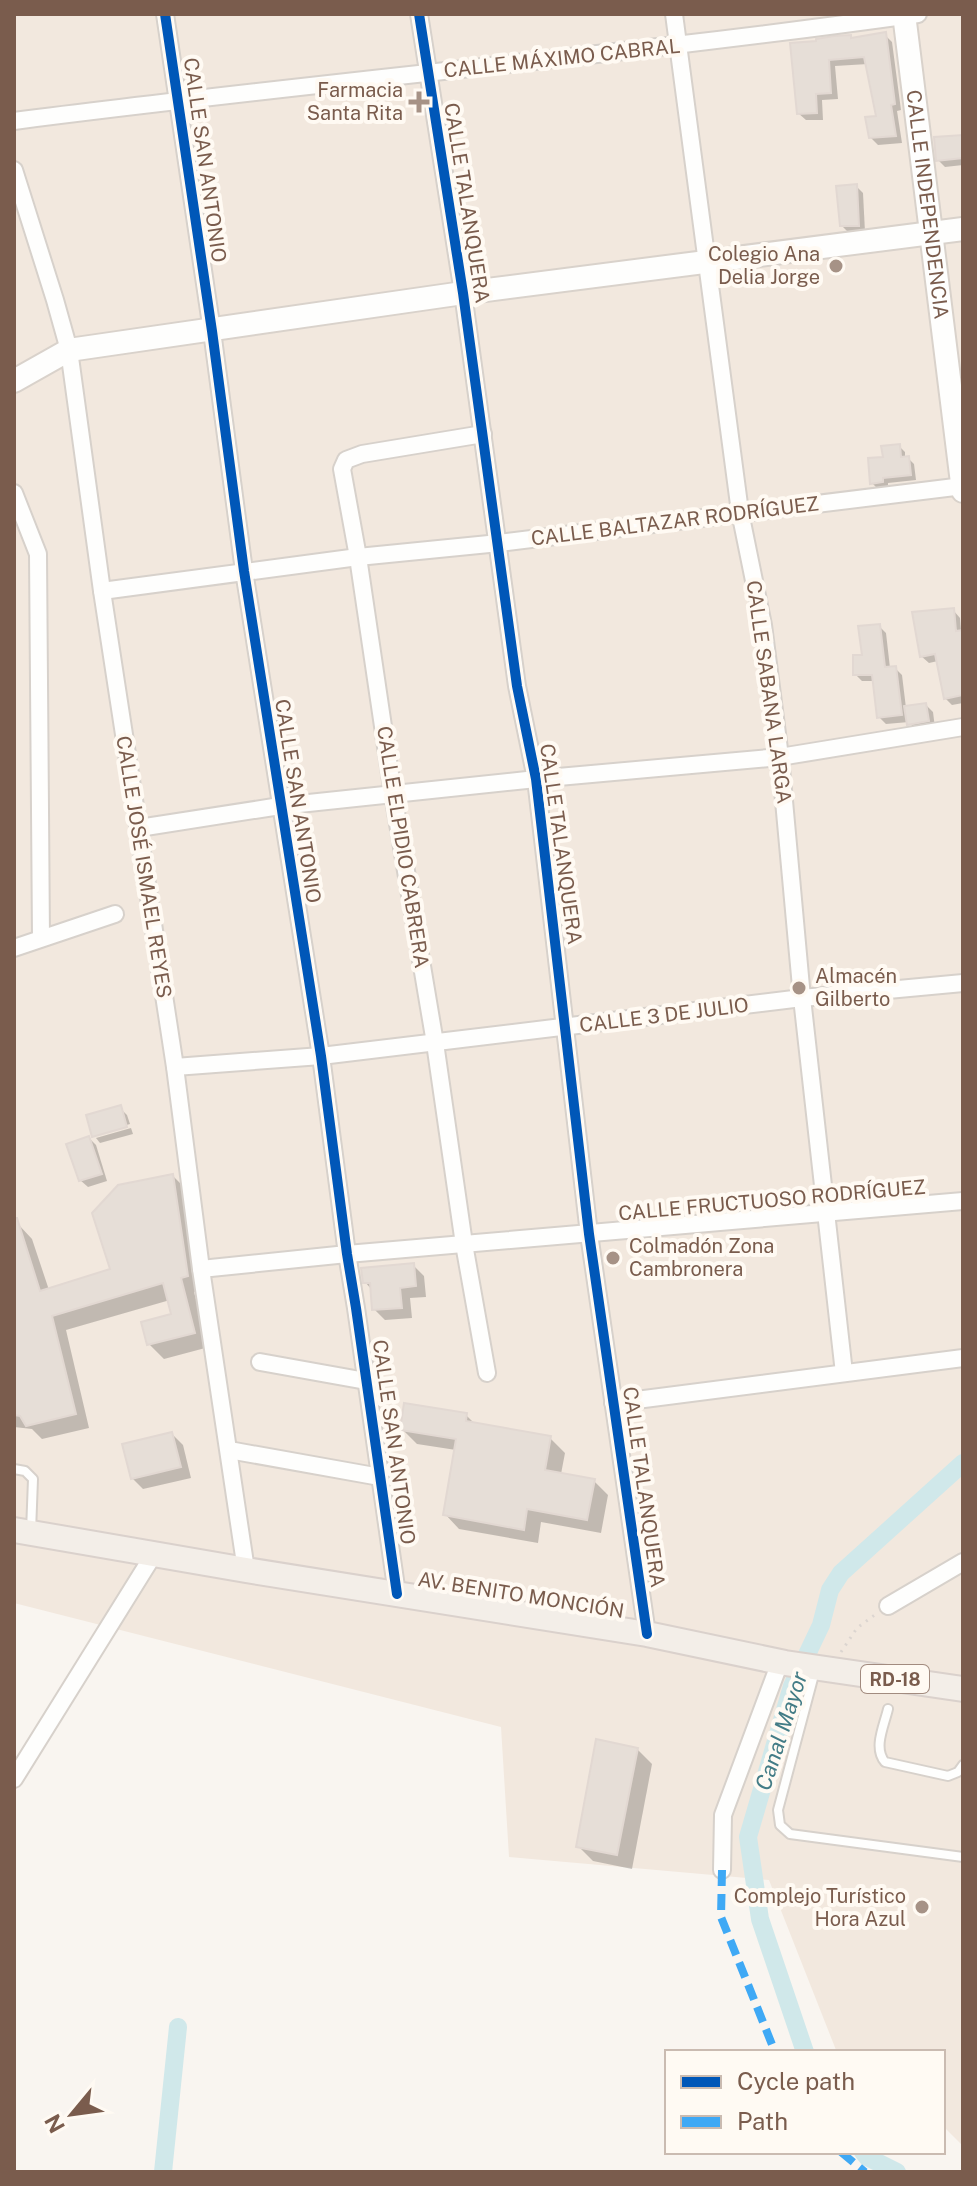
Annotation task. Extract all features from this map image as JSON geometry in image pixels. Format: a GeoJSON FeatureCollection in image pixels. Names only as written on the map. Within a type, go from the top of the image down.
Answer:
{"type":"FeatureCollection","features":[{"type":"Feature","properties":{"kind":"main road","name":"AV. BENITO MONCIÓN"},"geometry":{"type":"LineString","coordinates":[[23,1531],[647,1634],[782,1662],[963,1689]]}},
{"type":"Feature","properties":{"kind":"street","name":"CALLE SAN ANTONIO"},"geometry":{"type":"LineString","coordinates":[[165,14],[244,571],[321,1056],[397,1594]]}},
{"type":"Feature","properties":{"kind":"street","name":"CALLE TALANQUERA"},"geometry":{"type":"LineString","coordinates":[[419,14],[463,293],[517,686],[536,779],[589,1234],[647,1634]]}},
{"type":"Feature","properties":{"kind":"street","name":"CALLE SABANA LARGA"},"geometry":{"type":"LineString","coordinates":[[674,14],[740,512],[763,625],[780,757],[802,998],[844,1373]]}},
{"type":"Feature","properties":{"kind":"street","name":"CALLE MÁXIMO CABRAL"},"geometry":{"type":"LineString","coordinates":[[14,121],[678,45],[909,15]]}},
{"type":"Feature","properties":{"kind":"street","name":"CALLE INDEPENDENCIA"},"geometry":{"type":"LineString","coordinates":[[909,15],[931,234],[963,488]]}},
{"type":"Feature","properties":{"kind":"street","name":"CALLE JOSÉ ISMAEL REYES"},"geometry":{"type":"LineString","coordinates":[[14,170],[69,350],[246,1570]]}},
{"type":"Feature","properties":{"kind":"street"},"geometry":{"type":"LineString","coordinates":[[14,381],[69,350],[463,293],[963,229]]}},
{"type":"Feature","properties":{"kind":"street","name":"CALLE ELPIDIO CABRERA"},"geometry":{"type":"LineString","coordinates":[[483,434],[362,454],[346,460],[342,469],[487,1373]]}},
{"type":"Feature","properties":{"kind":"street","name":"CALLE BALTAZAR RODRÍGUEZ"},"geometry":{"type":"LineString","coordinates":[[102,591],[358,557],[963,488]]}},
{"type":"Feature","properties":{"kind":"street"},"geometry":{"type":"LineString","coordinates":[[14,493],[38,554],[41,938]]}},
{"type":"Feature","properties":{"kind":"street"},"geometry":{"type":"LineString","coordinates":[[139,828],[280,806],[780,757],[963,727]]}},
{"type":"Feature","properties":{"kind":"street"},"geometry":{"type":"LineString","coordinates":[[14,948],[115,914]]}},
{"type":"Feature","properties":{"kind":"street","name":"CALLE 3 DE JULIO"},"geometry":{"type":"LineString","coordinates":[[175,1067],[321,1056],[802,998],[963,983]]}},
{"type":"Feature","properties":{"kind":"street","name":"CALLE FRUCTUOSO RODRÍGUEZ"},"geometry":{"type":"LineString","coordinates":[[201,1269],[963,1201]]}},
{"type":"Feature","properties":{"kind":"street"},"geometry":{"type":"LineString","coordinates":[[613,1403],[963,1358]]}},
{"type":"Feature","properties":{"kind":"street"},"geometry":{"type":"LineString","coordinates":[[260,1362],[366,1381]]}},
{"type":"Feature","properties":{"kind":"street"},"geometry":{"type":"LineString","coordinates":[[229,1450],[380,1477]]}},
{"type":"Feature","properties":{"kind":"street"},"geometry":{"type":"LineString","coordinates":[[14,1779],[154,1554]]}},
{"type":"Feature","properties":{"kind":"street"},"geometry":{"type":"LineString","coordinates":[[888,1606],[963,1562]]}},
{"type":"Feature","properties":{"kind":"street"},"geometry":{"type":"LineString","coordinates":[[722,1870],[723,1815],[782,1662]]}},
{"type":"Feature","properties":{"kind":"lane"},"geometry":{"type":"LineString","coordinates":[[14,1469],[25,1471],[33,1479],[23,1531]]}},
{"type":"Feature","properties":{"kind":"lane"},"geometry":{"type":"LineString","coordinates":[[826,1668],[778,1810],[780,1825],[790,1834],[963,1857]]}},
{"type":"Feature","properties":{"kind":"lane"},"geometry":{"type":"LineString","coordinates":[[888,1709],[878,1749],[885,1762],[948,1776],[958,1772],[963,1765]]}},
{"type":"Feature","properties":{"kind":"path"},"geometry":{"type":"LineString","coordinates":[[826,1668],[857,1628],[888,1606]]}},
{"type":"Feature","properties":{"kind":"shaded area"},"geometry":{"type":"Polygon","coordinates":[[[14,14],[963,14],[963,2146],[945,2128],[945,2050],[836,2050],[769,1880],[509,1857],[501,1727],[14,1603],[14,14]]]}},
{"type":"Feature","properties":{"kind":"building"},"geometry":{"type":"Polygon","coordinates":[[[886,32],[896,136],[869,138],[865,117],[876,116],[864,57],[829,60],[831,93],[816,94],[817,113],[797,114],[790,43],[886,32]]]}},
{"type":"Feature","properties":{"kind":"building"},"geometry":{"type":"Polygon","coordinates":[[[963,135],[963,158],[936,161],[934,137],[963,135]]]}},
{"type":"Feature","properties":{"kind":"building"},"geometry":{"type":"Polygon","coordinates":[[[857,184],[859,226],[840,226],[836,186],[857,184]]]}},
{"type":"Feature","properties":{"kind":"building"},"geometry":{"type":"Polygon","coordinates":[[[900,444],[901,457],[909,456],[911,475],[883,478],[883,482],[870,484],[868,458],[883,457],[881,446],[900,444]]]}},
{"type":"Feature","properties":{"kind":"building"},"geometry":{"type":"Polygon","coordinates":[[[954,608],[956,631],[963,630],[963,695],[944,699],[935,654],[920,657],[912,612],[954,608]]]}},
{"type":"Feature","properties":{"kind":"building"},"geometry":{"type":"Polygon","coordinates":[[[880,624],[885,667],[896,666],[902,715],[877,718],[872,675],[853,675],[853,655],[862,655],[858,626],[880,624]]]}},
{"type":"Feature","properties":{"kind":"building"},"geometry":{"type":"Polygon","coordinates":[[[926,703],[929,721],[907,725],[904,706],[926,703]]]}},
{"type":"Feature","properties":{"kind":"building"},"geometry":{"type":"Polygon","coordinates":[[[121,1105],[127,1127],[92,1137],[86,1115],[121,1105]]]}},
{"type":"Feature","properties":{"kind":"building"},"geometry":{"type":"Polygon","coordinates":[[[89,1136],[102,1174],[79,1181],[66,1144],[89,1136]]]}},
{"type":"Feature","properties":{"kind":"building"},"geometry":{"type":"Polygon","coordinates":[[[173,1174],[188,1276],[181,1278],[195,1333],[147,1345],[141,1322],[171,1314],[163,1283],[52,1316],[76,1414],[26,1426],[20,1416],[14,1415],[14,1218],[17,1218],[40,1291],[110,1269],[92,1213],[118,1185],[173,1174]]]}},
{"type":"Feature","properties":{"kind":"building"},"geometry":{"type":"Polygon","coordinates":[[[414,1263],[416,1286],[400,1288],[402,1308],[372,1310],[370,1283],[363,1283],[361,1268],[414,1263]]]}},
{"type":"Feature","properties":{"kind":"building"},"geometry":{"type":"Polygon","coordinates":[[[404,1403],[467,1413],[466,1421],[551,1436],[545,1470],[595,1479],[587,1520],[527,1509],[524,1530],[443,1515],[456,1439],[400,1430],[404,1403]]]}},
{"type":"Feature","properties":{"kind":"building"},"geometry":{"type":"Polygon","coordinates":[[[172,1432],[181,1467],[131,1479],[122,1444],[172,1432]]]}},
{"type":"Feature","properties":{"kind":"building"},"geometry":{"type":"Polygon","coordinates":[[[596,1739],[638,1748],[617,1855],[576,1847],[596,1739]]]}},
{"type":"Feature","properties":{"kind":"waterway","name":"Canal Mayor"},"geometry":{"type":"LineString","coordinates":[[804,2050],[760,1919],[748,1837],[792,1686],[821,1625],[830,1590],[841,1573],[963,1463]]}},
{"type":"Feature","properties":{"kind":"waterway"},"geometry":{"type":"LineString","coordinates":[[163,2172],[178,2027]]}},
{"type":"Feature","properties":{"kind":"waterway","name":"Canal Mayor"},"geometry":{"type":"LineString","coordinates":[[865,2154],[897,2172]]}},
{"type":"Feature","properties":{"kind":"marked path"},"geometry":{"type":"LineString","coordinates":[[722,1870],[721,1917],[774,2050]]}},
{"type":"Feature","properties":{"kind":"marked path"},"geometry":{"type":"LineString","coordinates":[[843,2154],[865,2172]]}},
{"type":"Feature","properties":{"kind":"cycle path"},"geometry":{"type":"LineString","coordinates":[[165,14],[244,571],[321,1056],[397,1594]]}},
{"type":"Feature","properties":{"kind":"cycle path"},"geometry":{"type":"LineString","coordinates":[[419,14],[463,293],[517,686],[536,779],[589,1234],[647,1634]]}},
{"type":"Feature","properties":{"kind":"place","name":"Farmacia Santa Rita"},"geometry":{"type":"Point","coordinates":[419,102]}},
{"type":"Feature","properties":{"kind":"place","name":"Colegio Ana Delia Jorge"},"geometry":{"type":"Point","coordinates":[836,266]}},
{"type":"Feature","properties":{"kind":"place","name":"Almacén Gilberto"},"geometry":{"type":"Point","coordinates":[799,988]}},
{"type":"Feature","properties":{"kind":"place","name":"Colmadón Zona Cambronera"},"geometry":{"type":"Point","coordinates":[613,1258]}},
{"type":"Feature","properties":{"kind":"place","name":"Complejo Turístico Hora Azul"},"geometry":{"type":"Point","coordinates":[922,1907]}}]}
